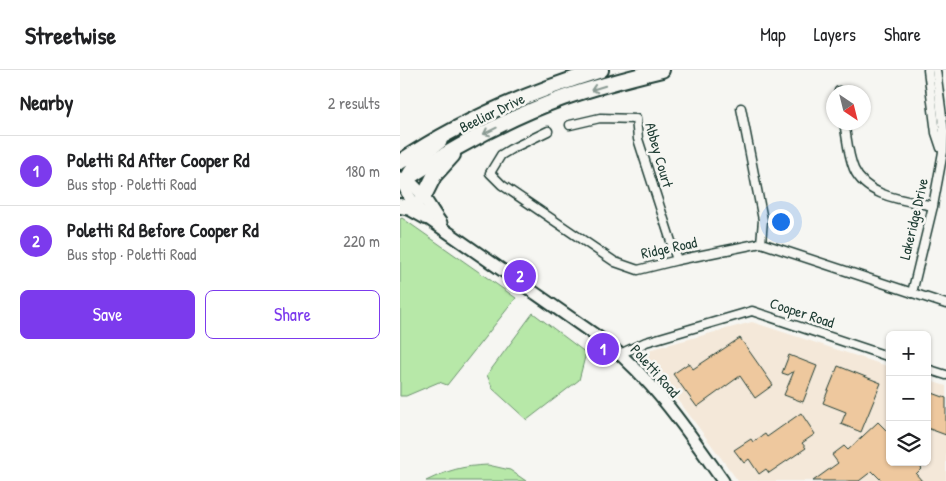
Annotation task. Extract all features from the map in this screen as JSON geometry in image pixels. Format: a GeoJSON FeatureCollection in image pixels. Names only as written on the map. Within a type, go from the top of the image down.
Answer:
{"type":"FeatureCollection","features":[{"type":"Feature","properties":{"kind":"highway","name":"Beeliar Drive"},"geometry":{"type":"LineString","coordinates":[[400,162],[460,126],[536,91],[601,70]]}},
{"type":"Feature","properties":{"kind":"highway","name":"Beeliar Drive"},"geometry":{"type":"LineString","coordinates":[[402,180],[464,144],[516,118],[563,98],[662,70]]}},
{"type":"Feature","properties":{"kind":"highway"},"geometry":{"type":"LineString","coordinates":[[423,198],[434,176],[464,144]]}},
{"type":"Feature","properties":{"kind":"highway"},"geometry":{"type":"LineString","coordinates":[[400,206],[410,208],[426,217]]}},
{"type":"Feature","properties":{"kind":"main road"},"geometry":{"type":"LineString","coordinates":[[402,180],[410,170],[460,126]]}},
{"type":"Feature","properties":{"kind":"main road","name":"Poletti Road"},"geometry":{"type":"LineString","coordinates":[[402,180],[415,185],[448,232]]}},
{"type":"Feature","properties":{"kind":"main road","name":"Poletti Road"},"geometry":{"type":"LineString","coordinates":[[402,180],[407,191],[426,217],[620,354],[648,383],[679,421],[723,481]]}},
{"type":"Feature","properties":{"kind":"street","name":"Lakeridge Drive"},"geometry":{"type":"LineString","coordinates":[[928,70],[936,133],[944,152]]}},
{"type":"Feature","properties":{"kind":"street","name":"Lakeridge Drive"},"geometry":{"type":"LineString","coordinates":[[912,292],[944,152],[944,132],[936,70]]}},
{"type":"Feature","properties":{"kind":"street"},"geometry":{"type":"LineString","coordinates":[[741,108],[763,220],[761,243]]}},
{"type":"Feature","properties":{"kind":"street","name":"Abbey Court"},"geometry":{"type":"LineString","coordinates":[[570,125],[600,118],[636,120],[638,139],[677,260]]}},
{"type":"Feature","properties":{"kind":"street"},"geometry":{"type":"LineString","coordinates":[[846,130],[854,170],[861,180],[882,195],[933,206]]}},
{"type":"Feature","properties":{"kind":"street","name":"Ridge Road"},"geometry":{"type":"LineString","coordinates":[[548,131],[511,148],[501,155],[490,173],[502,185],[615,262],[638,270],[761,243],[946,304]]}},
{"type":"Feature","properties":{"kind":"street","name":"Cooper Road"},"geometry":{"type":"LineString","coordinates":[[620,354],[646,342],[752,312],[886,356]]}},
{"type":"Feature","properties":{"kind":"street"},"geometry":{"type":"LineString","coordinates":[[931,370],[946,375]]}},
{"type":"Feature","properties":{"kind":"shaded area"},"geometry":{"type":"Polygon","coordinates":[[[752,322],[886,366],[886,466],[931,466],[931,381],[946,386],[946,481],[738,481],[646,356],[652,349],[752,322]]]}},
{"type":"Feature","properties":{"kind":"green space"},"geometry":{"type":"Polygon","coordinates":[[[402,218],[516,298],[447,385],[439,382],[406,396],[400,396],[400,219],[402,218]]]}},
{"type":"Feature","properties":{"kind":"green space"},"geometry":{"type":"Polygon","coordinates":[[[533,313],[586,353],[579,380],[527,420],[493,389],[487,375],[533,313]]]}},
{"type":"Feature","properties":{"kind":"green space"},"geometry":{"type":"Polygon","coordinates":[[[488,465],[510,470],[526,481],[426,481],[456,469],[488,465]]]}},
{"type":"Feature","properties":{"kind":"building"},"geometry":{"type":"Polygon","coordinates":[[[740,338],[773,385],[755,398],[740,376],[697,407],[673,374],[689,363],[693,369],[740,338]]]}},
{"type":"Feature","properties":{"kind":"building"},"geometry":{"type":"Polygon","coordinates":[[[789,355],[817,366],[803,402],[784,395],[794,371],[788,375],[782,373],[789,355]]]}},
{"type":"Feature","properties":{"kind":"building"},"geometry":{"type":"Polygon","coordinates":[[[838,366],[881,383],[861,432],[841,424],[846,412],[823,403],[838,366]]]}},
{"type":"Feature","properties":{"kind":"building"},"geometry":{"type":"Polygon","coordinates":[[[931,392],[946,398],[946,435],[931,429],[931,392]]]}},
{"type":"Feature","properties":{"kind":"building"},"geometry":{"type":"Polygon","coordinates":[[[801,413],[815,434],[802,443],[806,448],[769,473],[766,469],[759,474],[749,459],[744,463],[734,450],[751,439],[753,442],[765,434],[767,437],[801,413]]]}},
{"type":"Feature","properties":{"kind":"building"},"geometry":{"type":"Polygon","coordinates":[[[878,422],[886,430],[886,466],[920,466],[922,468],[916,474],[922,481],[882,481],[872,471],[859,481],[813,481],[838,463],[832,455],[844,446],[848,450],[878,422]]]}},
{"type":"Feature","properties":{"kind":"place","name":"Poletti Rd Before Cooper Rd"},"geometry":{"type":"Point","coordinates":[520,276]}},
{"type":"Feature","properties":{"kind":"place","name":"Poletti Rd After Cooper Rd"},"geometry":{"type":"Point","coordinates":[603,349]}}]}
